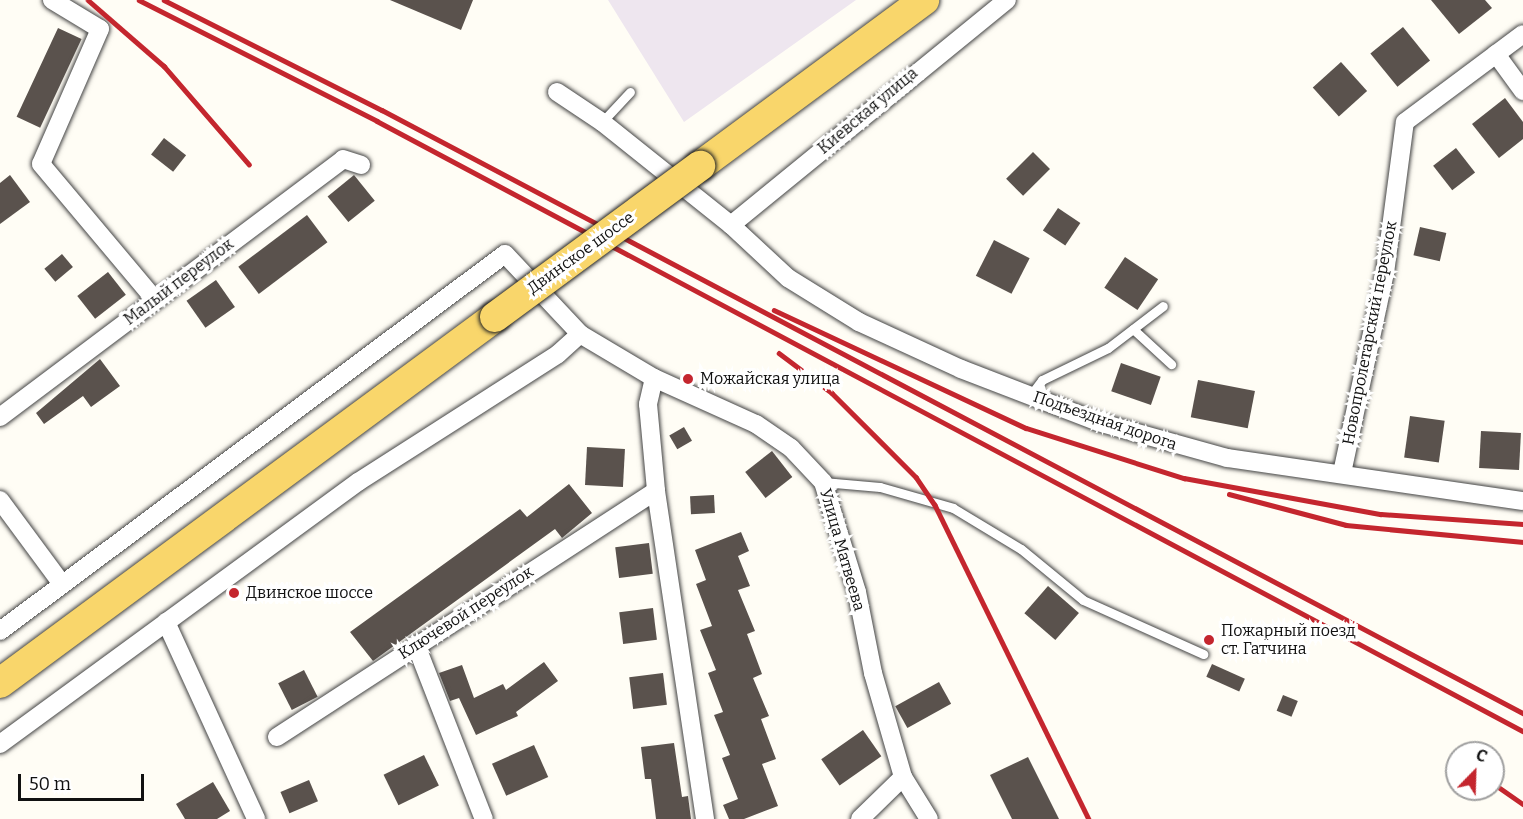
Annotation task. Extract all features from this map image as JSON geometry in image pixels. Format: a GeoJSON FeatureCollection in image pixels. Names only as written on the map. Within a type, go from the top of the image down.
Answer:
{"type":"FeatureCollection","features":[{"type":"Feature","properties":{"kind":"main road","name":"Двинское шоссе"},"geometry":{"type":"LineString","coordinates":[[0,683],[924,0]]}},
{"type":"Feature","properties":{"kind":"street"},"geometry":{"type":"LineString","coordinates":[[52,0],[100,28],[41,164],[155,300]]}},
{"type":"Feature","properties":{"kind":"street","name":"Киевская улица"},"geometry":{"type":"LineString","coordinates":[[731,225],[1007,0]]}},
{"type":"Feature","properties":{"kind":"street"},"geometry":{"type":"LineString","coordinates":[[1523,34],[1496,54],[1523,91]]}},
{"type":"Feature","properties":{"kind":"street","name":"Новопролетарский переулок"},"geometry":{"type":"LineString","coordinates":[[1342,473],[1385,273],[1405,122],[1496,54]]}},
{"type":"Feature","properties":{"kind":"street","name":"Подъездная дорога"},"geometry":{"type":"LineString","coordinates":[[557,92],[602,122],[731,225],[788,278],[860,322],[1030,396],[1169,444],[1227,458],[1523,501]]}},
{"type":"Feature","properties":{"kind":"street","name":"Малый переулок"},"geometry":{"type":"LineString","coordinates":[[0,417],[343,159],[361,165]]}},
{"type":"Feature","properties":{"kind":"street"},"geometry":{"type":"LineString","coordinates":[[0,631],[505,254],[580,334],[480,406],[358,482],[0,744]]}},
{"type":"Feature","properties":{"kind":"street","name":"Улица Матвеева"},"geometry":{"type":"LineString","coordinates":[[580,334],[654,378],[756,424],[791,448],[823,482],[857,592],[873,673],[903,777],[929,819]]}},
{"type":"Feature","properties":{"kind":"street"},"geometry":{"type":"LineString","coordinates":[[654,378],[648,404],[656,491],[705,819]]}},
{"type":"Feature","properties":{"kind":"street","name":"Ключевой переулок"},"geometry":{"type":"LineString","coordinates":[[277,737],[656,491]]}},
{"type":"Feature","properties":{"kind":"street"},"geometry":{"type":"LineString","coordinates":[[0,500],[62,584]]}},
{"type":"Feature","properties":{"kind":"street"},"geometry":{"type":"LineString","coordinates":[[166,622],[256,819]]}},
{"type":"Feature","properties":{"kind":"street"},"geometry":{"type":"LineString","coordinates":[[416,645],[484,819]]}},
{"type":"Feature","properties":{"kind":"street"},"geometry":{"type":"LineString","coordinates":[[860,819],[903,777]]}},
{"type":"Feature","properties":{"kind":"lane"},"geometry":{"type":"LineString","coordinates":[[602,122],[630,92]]}},
{"type":"Feature","properties":{"kind":"lane"},"geometry":{"type":"LineString","coordinates":[[1030,396],[1042,380],[1108,348],[1163,306]]}},
{"type":"Feature","properties":{"kind":"lane"},"geometry":{"type":"LineString","coordinates":[[1132,329],[1171,364]]}},
{"type":"Feature","properties":{"kind":"lane"},"geometry":{"type":"LineString","coordinates":[[823,482],[880,487],[953,508],[1021,549],[1083,600],[1203,654]]}},
{"type":"Feature","properties":{"kind":"shaded area"},"geometry":{"type":"Polygon","coordinates":[[[608,0],[856,0],[684,122],[608,0]]]}},
{"type":"Feature","properties":{"kind":"building"},"geometry":{"type":"Polygon","coordinates":[[[390,0],[473,0],[461,30],[390,0]]]}},
{"type":"Feature","properties":{"kind":"building"},"geometry":{"type":"Polygon","coordinates":[[[1431,0],[1485,0],[1492,8],[1459,34],[1431,0]]]}},
{"type":"Feature","properties":{"kind":"building"},"geometry":{"type":"Polygon","coordinates":[[[1403,27],[1430,60],[1397,87],[1370,53],[1403,27]]]}},
{"type":"Feature","properties":{"kind":"building"},"geometry":{"type":"Polygon","coordinates":[[[58,28],[82,39],[40,128],[17,117],[58,28]]]}},
{"type":"Feature","properties":{"kind":"building"},"geometry":{"type":"Polygon","coordinates":[[[1341,62],[1367,91],[1339,116],[1313,87],[1341,62]]]}},
{"type":"Feature","properties":{"kind":"building"},"geometry":{"type":"Polygon","coordinates":[[[1505,98],[1523,122],[1523,139],[1499,158],[1472,124],[1505,98]]]}},
{"type":"Feature","properties":{"kind":"building"},"geometry":{"type":"Polygon","coordinates":[[[164,138],[186,155],[173,172],[151,155],[164,138]]]}},
{"type":"Feature","properties":{"kind":"building"},"geometry":{"type":"Polygon","coordinates":[[[1456,148],[1475,172],[1452,190],[1433,166],[1456,148]]]}},
{"type":"Feature","properties":{"kind":"building"},"geometry":{"type":"Polygon","coordinates":[[[1033,152],[1050,169],[1023,196],[1006,179],[1033,152]]]}},
{"type":"Feature","properties":{"kind":"building"},"geometry":{"type":"Polygon","coordinates":[[[10,175],[30,202],[0,224],[0,183],[10,175]]]}},
{"type":"Feature","properties":{"kind":"building"},"geometry":{"type":"Polygon","coordinates":[[[354,175],[375,201],[348,222],[328,196],[354,175]]]}},
{"type":"Feature","properties":{"kind":"building"},"geometry":{"type":"Polygon","coordinates":[[[1058,208],[1080,223],[1065,245],[1043,230],[1058,208]]]}},
{"type":"Feature","properties":{"kind":"building"},"geometry":{"type":"Polygon","coordinates":[[[307,215],[327,242],[259,294],[238,267],[307,215]]]}},
{"type":"Feature","properties":{"kind":"building"},"geometry":{"type":"Polygon","coordinates":[[[1420,227],[1446,233],[1440,261],[1413,255],[1420,227]]]}},
{"type":"Feature","properties":{"kind":"building"},"geometry":{"type":"Polygon","coordinates":[[[994,240],[1030,258],[1011,294],[976,276],[994,240]]]}},
{"type":"Feature","properties":{"kind":"building"},"geometry":{"type":"Polygon","coordinates":[[[62,254],[73,267],[55,282],[44,269],[62,254]]]}},
{"type":"Feature","properties":{"kind":"building"},"geometry":{"type":"Polygon","coordinates":[[[1125,257],[1158,279],[1137,310],[1104,288],[1125,257]]]}},
{"type":"Feature","properties":{"kind":"building"},"geometry":{"type":"Polygon","coordinates":[[[108,272],[126,295],[95,319],[77,296],[108,272]]]}},
{"type":"Feature","properties":{"kind":"building"},"geometry":{"type":"Polygon","coordinates":[[[216,280],[235,307],[205,328],[187,301],[216,280]]]}},
{"type":"Feature","properties":{"kind":"building"},"geometry":{"type":"Polygon","coordinates":[[[100,359],[120,386],[91,407],[83,396],[44,424],[36,413],[100,359]]]}},
{"type":"Feature","properties":{"kind":"building"},"geometry":{"type":"Polygon","coordinates":[[[1121,363],[1161,377],[1151,405],[1111,391],[1121,363]]]}},
{"type":"Feature","properties":{"kind":"building"},"geometry":{"type":"Polygon","coordinates":[[[1198,380],[1255,391],[1248,428],[1191,417],[1198,380]]]}},
{"type":"Feature","properties":{"kind":"building"},"geometry":{"type":"Polygon","coordinates":[[[1410,416],[1445,421],[1439,462],[1404,458],[1410,416]]]}},
{"type":"Feature","properties":{"kind":"building"},"geometry":{"type":"Polygon","coordinates":[[[684,427],[692,441],[677,449],[669,435],[684,427]]]}},
{"type":"Feature","properties":{"kind":"building"},"geometry":{"type":"Polygon","coordinates":[[[1481,431],[1521,433],[1519,470],[1479,468],[1481,431]]]}},
{"type":"Feature","properties":{"kind":"building"},"geometry":{"type":"Polygon","coordinates":[[[587,447],[625,449],[623,487],[585,485],[587,447]]]}},
{"type":"Feature","properties":{"kind":"building"},"geometry":{"type":"Polygon","coordinates":[[[772,451],[792,477],[766,498],[745,472],[772,451]]]}},
{"type":"Feature","properties":{"kind":"building"},"geometry":{"type":"Polygon","coordinates":[[[569,484],[592,513],[562,538],[555,529],[373,661],[350,632],[520,509],[527,517],[569,484]]]}},
{"type":"Feature","properties":{"kind":"building"},"geometry":{"type":"Polygon","coordinates":[[[714,495],[715,513],[691,514],[690,496],[714,495]]]}},
{"type":"Feature","properties":{"kind":"building"},"geometry":{"type":"Polygon","coordinates":[[[741,532],[749,551],[738,556],[750,586],[738,590],[755,631],[747,634],[762,674],[753,678],[769,716],[761,719],[776,759],[762,764],[778,806],[744,819],[729,819],[723,805],[738,799],[722,758],[730,755],[714,715],[723,712],[708,673],[716,670],[700,630],[712,626],[696,584],[706,580],[695,550],[741,532]]]}},
{"type":"Feature","properties":{"kind":"building"},"geometry":{"type":"Polygon","coordinates":[[[649,543],[653,574],[619,578],[615,547],[649,543]]]}},
{"type":"Feature","properties":{"kind":"building"},"geometry":{"type":"Polygon","coordinates":[[[1048,586],[1079,613],[1055,640],[1024,613],[1048,586]]]}},
{"type":"Feature","properties":{"kind":"building"},"geometry":{"type":"Polygon","coordinates":[[[653,608],[657,640],[623,644],[619,612],[653,608]]]}},
{"type":"Feature","properties":{"kind":"building"},"geometry":{"type":"Polygon","coordinates":[[[544,662],[558,681],[516,712],[518,716],[476,735],[459,698],[450,701],[439,673],[462,665],[474,698],[503,684],[506,690],[544,662]]]}},
{"type":"Feature","properties":{"kind":"building"},"geometry":{"type":"Polygon","coordinates":[[[1212,664],[1245,679],[1239,691],[1206,677],[1212,664]]]}},
{"type":"Feature","properties":{"kind":"building"},"geometry":{"type":"Polygon","coordinates":[[[304,670],[318,697],[292,710],[278,683],[304,670]]]}},
{"type":"Feature","properties":{"kind":"building"},"geometry":{"type":"Polygon","coordinates":[[[663,673],[667,705],[633,709],[629,677],[663,673]]]}},
{"type":"Feature","properties":{"kind":"building"},"geometry":{"type":"Polygon","coordinates":[[[939,682],[951,704],[907,728],[895,706],[939,682]]]}},
{"type":"Feature","properties":{"kind":"building"},"geometry":{"type":"Polygon","coordinates":[[[1283,695],[1298,701],[1291,717],[1277,711],[1283,695]]]}},
{"type":"Feature","properties":{"kind":"building"},"geometry":{"type":"Polygon","coordinates":[[[863,730],[881,756],[840,785],[821,759],[863,730]]]}},
{"type":"Feature","properties":{"kind":"building"},"geometry":{"type":"Polygon","coordinates":[[[674,743],[682,797],[688,796],[691,819],[656,819],[651,779],[645,779],[641,747],[674,743]]]}},
{"type":"Feature","properties":{"kind":"building"},"geometry":{"type":"Polygon","coordinates":[[[534,745],[548,777],[506,796],[492,764],[534,745]]]}},
{"type":"Feature","properties":{"kind":"building"},"geometry":{"type":"Polygon","coordinates":[[[424,755],[439,786],[398,805],[384,775],[424,755]]]}},
{"type":"Feature","properties":{"kind":"building"},"geometry":{"type":"Polygon","coordinates":[[[1028,757],[1059,819],[1012,819],[990,775],[1028,757]]]}},
{"type":"Feature","properties":{"kind":"building"},"geometry":{"type":"Polygon","coordinates":[[[309,780],[318,801],[289,813],[280,792],[309,780]]]}},
{"type":"Feature","properties":{"kind":"building"},"geometry":{"type":"Polygon","coordinates":[[[213,782],[230,811],[217,819],[185,819],[176,804],[213,782]]]}},
{"type":"Feature","properties":{"kind":"railway"},"geometry":{"type":"LineString","coordinates":[[88,0],[164,66],[249,164]]}},
{"type":"Feature","properties":{"kind":"railway"},"geometry":{"type":"LineString","coordinates":[[139,0],[377,121],[1523,731]]}},
{"type":"Feature","properties":{"kind":"railway"},"geometry":{"type":"LineString","coordinates":[[164,0],[382,110],[1523,713]]}},
{"type":"Feature","properties":{"kind":"railway"},"geometry":{"type":"LineString","coordinates":[[774,310],[1026,428],[1184,478],[1381,514],[1523,524]]}},
{"type":"Feature","properties":{"kind":"railway"},"geometry":{"type":"LineString","coordinates":[[779,353],[832,393],[916,477],[935,505],[1089,819]]}},
{"type":"Feature","properties":{"kind":"railway"},"geometry":{"type":"LineString","coordinates":[[1229,494],[1346,525],[1523,542]]}},
{"type":"Feature","properties":{"kind":"railway"},"geometry":{"type":"LineString","coordinates":[[1505,791],[1523,804]]}},
{"type":"Feature","properties":{"kind":"place","name":"Можайская улица"},"geometry":{"type":"Point","coordinates":[688,379]}},
{"type":"Feature","properties":{"kind":"place","name":"Двинское шоссе"},"geometry":{"type":"Point","coordinates":[234,593]}},
{"type":"Feature","properties":{"kind":"place","name":"Пожарный поезд ст. Гатчина"},"geometry":{"type":"Point","coordinates":[1209,640]}}]}
